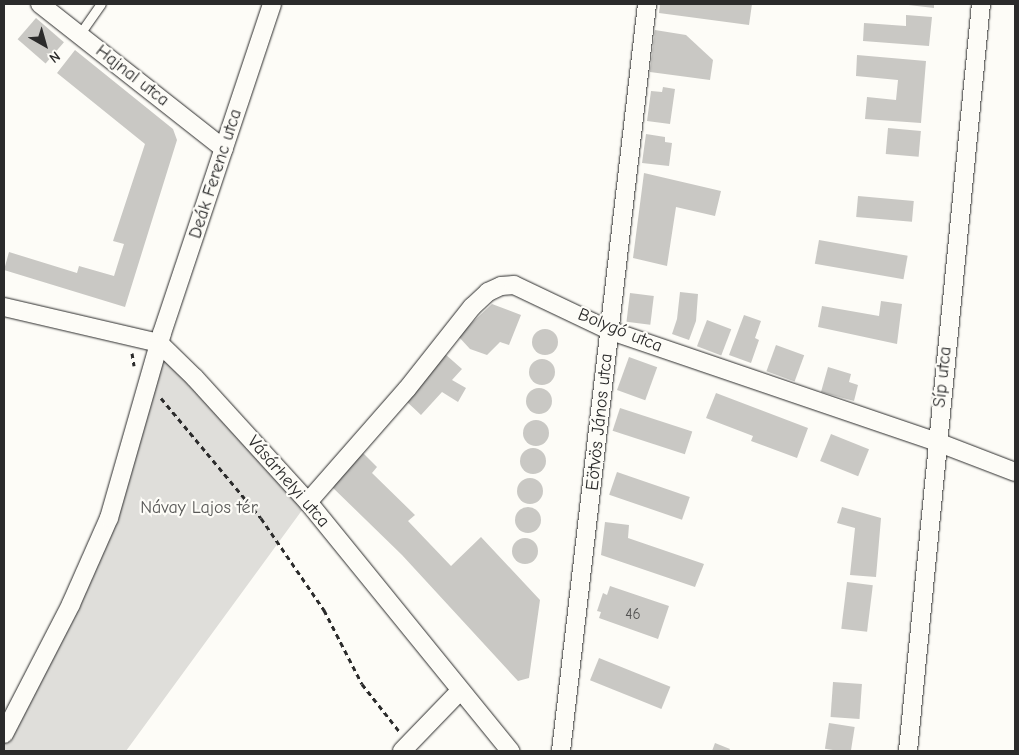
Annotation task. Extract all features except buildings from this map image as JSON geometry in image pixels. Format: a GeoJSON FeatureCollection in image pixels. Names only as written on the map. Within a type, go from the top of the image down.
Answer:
{"type":"FeatureCollection","features":[{"type":"Feature","properties":{"kind":"street","name":"Hajnal utca"},"geometry":{"type":"LineString","coordinates":[[40,4],[224,149]]}},
{"type":"Feature","properties":{"kind":"street","name":"Deák Ferenc utca"},"geometry":{"type":"LineString","coordinates":[[159,344],[272,4]]}},
{"type":"Feature","properties":{"kind":"street","name":"Eötvös János utca"},"geometry":{"type":"LineString","coordinates":[[561,751],[611,330],[647,4]]}},
{"type":"Feature","properties":{"kind":"street","name":"Síp utca"},"geometry":{"type":"LineString","coordinates":[[908,751],[981,4]]}},
{"type":"Feature","properties":{"kind":"street","name":"Bolygó utca"},"geometry":{"type":"LineString","coordinates":[[308,502],[488,292],[501,286],[514,285],[611,330],[937,442],[1015,472]]}},
{"type":"Feature","properties":{"kind":"street","name":"Vásárhelyi utca"},"geometry":{"type":"LineString","coordinates":[[4,306],[159,344],[195,378],[308,502],[510,751]]}},
{"type":"Feature","properties":{"kind":"street"},"geometry":{"type":"LineString","coordinates":[[4,734],[71,604],[109,518],[159,344]]}},
{"type":"Feature","properties":{"kind":"street"},"geometry":{"type":"LineString","coordinates":[[405,747],[460,691]]}},
{"type":"Feature","properties":{"kind":"lane"},"geometry":{"type":"LineString","coordinates":[[79,35],[101,4]]}},
{"type":"Feature","properties":{"kind":"path"},"geometry":{"type":"LineString","coordinates":[[134,338],[132,363],[261,518],[324,610],[362,684],[405,747]]}},
{"type":"Feature","properties":{"kind":"green space","name":"Návay Lajos tér"},"geometry":{"type":"Polygon","coordinates":[[[159,343],[308,502],[126,751],[4,751],[4,734],[71,604],[159,343]]]}}]}
